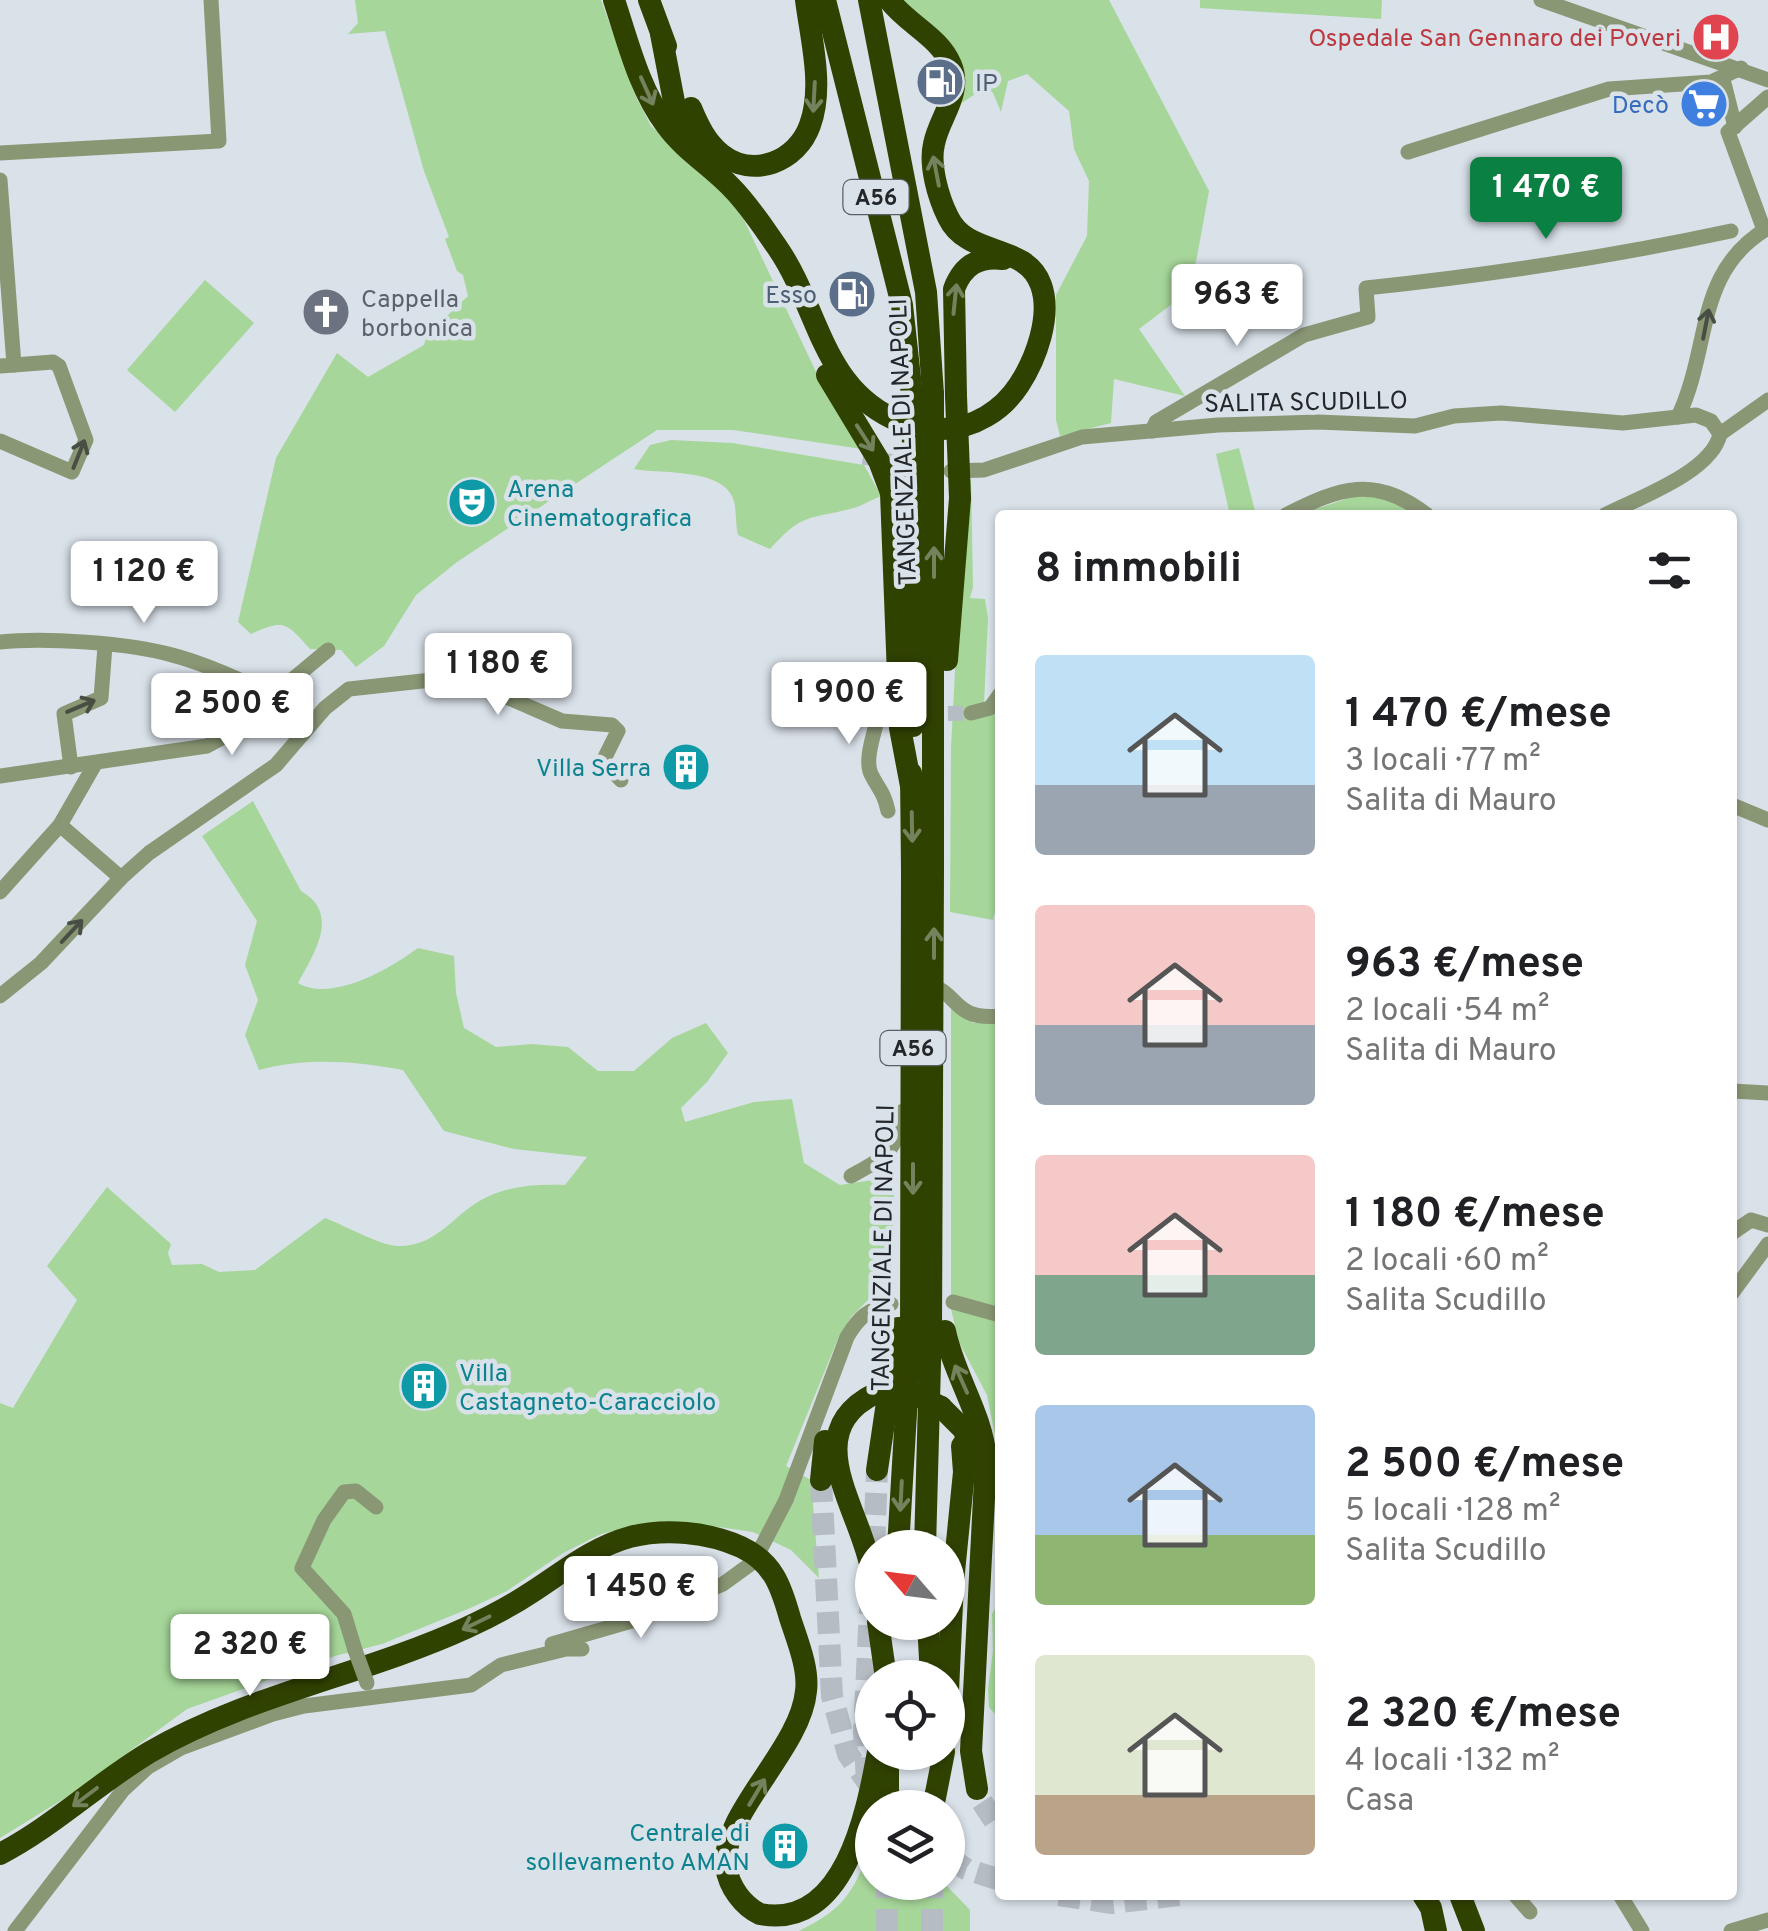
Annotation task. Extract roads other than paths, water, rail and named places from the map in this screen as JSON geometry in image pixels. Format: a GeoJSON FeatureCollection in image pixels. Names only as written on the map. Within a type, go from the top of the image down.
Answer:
{"type":"FeatureCollection","features":[{"type":"Feature","properties":{"kind":"highway"},"geometry":{"type":"LineString","coordinates":[[614,0],[647,94],[660,116],[681,144],[740,196],[781,252],[836,370],[864,402],[909,425],[947,430],[987,416],[1016,389],[1039,338],[1044,312],[1042,288],[1035,272],[1022,261],[971,242],[947,216],[932,158],[953,94],[952,68],[944,52],[890,0]]}},
{"type":"Feature","properties":{"kind":"highway"},"geometry":{"type":"LineString","coordinates":[[650,0],[676,112],[685,131],[699,149],[738,182],[776,230],[843,366],[859,387],[881,404],[919,420],[942,422],[973,416],[995,402],[1014,380],[1032,339],[1036,297],[1028,276],[1008,261],[985,258],[966,268],[952,297],[934,395],[960,498],[935,768]]}},
{"type":"Feature","properties":{"kind":"highway"},"geometry":{"type":"LineString","coordinates":[[660,34],[699,127],[712,145],[742,164],[773,163],[799,146],[813,114],[816,87],[806,0]]}},
{"type":"Feature","properties":{"kind":"highway"},"geometry":{"type":"LineString","coordinates":[[825,0],[829,56]]}},
{"type":"Feature","properties":{"kind":"highway","name":"TANGENZIALE DI NAPOLI"},"geometry":{"type":"LineString","coordinates":[[825,0],[902,305],[934,395]]}},
{"type":"Feature","properties":{"kind":"highway","name":"TANGENZIALE DI NAPOLI"},"geometry":{"type":"LineString","coordinates":[[870,0],[926,292],[934,395],[911,786],[923,871]]}},
{"type":"Feature","properties":{"kind":"highway"},"geometry":{"type":"LineString","coordinates":[[740,196],[824,370],[888,482],[893,520],[900,728],[911,786]]}},
{"type":"Feature","properties":{"kind":"highway","name":"TANGENZIALE DI NAPOLI"},"geometry":{"type":"LineString","coordinates":[[923,1220],[923,871],[935,768],[932,458]]}},
{"type":"Feature","properties":{"kind":"highway"},"geometry":{"type":"LineString","coordinates":[[878,1470],[921,1329],[923,1220]]}},
{"type":"Feature","properties":{"kind":"highway"},"geometry":{"type":"LineString","coordinates":[[821,1480],[826,1440],[835,1418],[848,1406],[876,1394],[904,1392],[941,1407],[964,1430],[973,1462],[960,1714],[964,1750],[980,1795],[971,1751],[986,1459],[980,1424],[954,1365],[921,1329],[923,1220]]}},
{"type":"Feature","properties":{"kind":"highway","name":"TANGENZIALE DI NAPOLI"},"geometry":{"type":"LineString","coordinates":[[900,1530],[921,1329]]}},
{"type":"Feature","properties":{"kind":"highway","name":"TANGENZIALE DI NAPOLI"},"geometry":{"type":"LineString","coordinates":[[921,1329],[925,1530]]}},
{"type":"Feature","properties":{"kind":"highway"},"geometry":{"type":"LineString","coordinates":[[862,1530],[837,1465],[835,1444],[838,1428],[849,1413],[876,1394]]}},
{"type":"Feature","properties":{"kind":"highway"},"geometry":{"type":"LineString","coordinates":[[941,1407],[959,1433],[964,1460],[950,1660]]}},
{"type":"Feature","properties":{"kind":"highway"},"geometry":{"type":"LineString","coordinates":[[0,1854],[152,1751],[236,1712],[463,1629],[513,1604],[599,1548],[648,1534],[694,1534],[742,1548],[765,1563],[779,1580],[801,1658],[807,1688],[799,1718],[726,1850],[730,1883],[750,1908],[766,1917],[793,1920],[813,1914],[830,1901],[844,1878],[868,1814],[875,1770]]}},
{"type":"Feature","properties":{"kind":"highway"},"geometry":{"type":"LineString","coordinates":[[1426,1900],[1436,1931]]}},
{"type":"Feature","properties":{"kind":"highway"},"geometry":{"type":"LineString","coordinates":[[1462,1900],[1474,1931]]}},
{"type":"Feature","properties":{"kind":"street"},"geometry":{"type":"LineString","coordinates":[[0,153],[219,140],[211,0]]}},
{"type":"Feature","properties":{"kind":"street"},"geometry":{"type":"LineString","coordinates":[[1542,0],[1768,80]]}},
{"type":"Feature","properties":{"kind":"street"},"geometry":{"type":"LineString","coordinates":[[1408,152],[1609,89],[1723,79],[1741,68]]}},
{"type":"Feature","properties":{"kind":"street"},"geometry":{"type":"LineString","coordinates":[[1678,417],[1691,388],[1714,286],[1728,261],[1748,240],[1766,229],[1732,130],[1723,79]]}},
{"type":"Feature","properties":{"kind":"street"},"geometry":{"type":"LineString","coordinates":[[1732,130],[1768,97]]}},
{"type":"Feature","properties":{"kind":"street"},"geometry":{"type":"LineString","coordinates":[[0,180],[7,365],[53,362],[60,366],[86,440],[72,472],[0,440]]}},
{"type":"Feature","properties":{"kind":"street"},"geometry":{"type":"LineString","coordinates":[[1152,431],[1156,422],[1304,335],[1368,317],[1366,288],[1466,278],[1731,232]]}},
{"type":"Feature","properties":{"kind":"street"},"geometry":{"type":"LineString","coordinates":[[1615,510],[1692,470],[1717,446],[1720,434],[1768,400]]}},
{"type":"Feature","properties":{"kind":"street","name":"SALITA SCUDILLO"},"geometry":{"type":"LineString","coordinates":[[932,458],[984,470],[1082,437],[1318,422],[1416,426],[1454,416],[1501,412],[1623,422],[1696,415],[1711,420],[1720,434]]}},
{"type":"Feature","properties":{"kind":"street"},"geometry":{"type":"LineString","coordinates":[[1296,510],[1336,491],[1376,490],[1404,497],[1421,510]]}},
{"type":"Feature","properties":{"kind":"street"},"geometry":{"type":"LineString","coordinates":[[0,642],[24,639],[143,648],[176,656],[274,695]]}},
{"type":"Feature","properties":{"kind":"street"},"geometry":{"type":"LineString","coordinates":[[71,767],[64,714],[101,698],[105,646]]}},
{"type":"Feature","properties":{"kind":"street"},"geometry":{"type":"LineString","coordinates":[[0,776],[207,746],[222,738],[328,650]]}},
{"type":"Feature","properties":{"kind":"street"},"geometry":{"type":"LineString","coordinates":[[0,997],[41,963],[121,878],[276,764],[349,688],[441,679],[474,683],[562,720],[612,725],[618,731],[603,761],[621,780]]}},
{"type":"Feature","properties":{"kind":"street"},"geometry":{"type":"LineString","coordinates":[[254,687],[259,708]]}},
{"type":"Feature","properties":{"kind":"street"},"geometry":{"type":"LineString","coordinates":[[971,714],[990,708],[995,701]]}},
{"type":"Feature","properties":{"kind":"street"},"geometry":{"type":"LineString","coordinates":[[887,715],[878,716],[868,763],[884,791],[888,811]]}},
{"type":"Feature","properties":{"kind":"street"},"geometry":{"type":"LineString","coordinates":[[0,892],[60,824],[95,764]]}},
{"type":"Feature","properties":{"kind":"street"},"geometry":{"type":"LineString","coordinates":[[1737,807],[1768,820]]}},
{"type":"Feature","properties":{"kind":"street"},"geometry":{"type":"LineString","coordinates":[[60,824],[121,878]]}},
{"type":"Feature","properties":{"kind":"street"},"geometry":{"type":"LineString","coordinates":[[851,1176],[884,1158],[901,1128],[904,1007],[911,992],[928,984],[937,986],[968,1014],[995,1016]]}},
{"type":"Feature","properties":{"kind":"street"},"geometry":{"type":"LineString","coordinates":[[1737,1090],[1768,1093]]}},
{"type":"Feature","properties":{"kind":"street"},"geometry":{"type":"LineString","coordinates":[[1737,1230],[1751,1220],[1768,1224]]}},
{"type":"Feature","properties":{"kind":"street"},"geometry":{"type":"LineString","coordinates":[[1737,1287],[1768,1244]]}},
{"type":"Feature","properties":{"kind":"street"},"geometry":{"type":"LineString","coordinates":[[952,1302],[995,1313]]}},
{"type":"Feature","properties":{"kind":"street"},"geometry":{"type":"LineString","coordinates":[[15,1931],[123,1790],[148,1767],[181,1748],[273,1714],[368,1692],[470,1685],[506,1659],[635,1620],[722,1584],[756,1556],[786,1500],[847,1337],[859,1317],[891,1304]]}},
{"type":"Feature","properties":{"kind":"street"},"geometry":{"type":"LineString","coordinates":[[368,1692],[344,1614],[302,1568],[324,1520],[344,1492],[356,1491],[376,1507]]}},
{"type":"Feature","properties":{"kind":"street"},"geometry":{"type":"LineString","coordinates":[[489,1671],[502,1664],[582,1649]]}},
{"type":"Feature","properties":{"kind":"street"},"geometry":{"type":"LineString","coordinates":[[1519,1900],[1530,1912]]}},
{"type":"Feature","properties":{"kind":"street"},"geometry":{"type":"LineString","coordinates":[[1623,1900],[1642,1931]]}},
{"type":"Feature","properties":{"kind":"street"},"geometry":{"type":"LineString","coordinates":[[1731,1931],[1768,1920]]}},
{"type":"Feature","properties":{"kind":"tunnel"},"geometry":{"type":"LineString","coordinates":[[863,457],[920,466]]}},
{"type":"Feature","properties":{"kind":"tunnel"},"geometry":{"type":"LineString","coordinates":[[925,714],[971,713]]}},
{"type":"Feature","properties":{"kind":"tunnel"},"geometry":{"type":"LineString","coordinates":[[875,1530],[877,1470]]}},
{"type":"Feature","properties":{"kind":"tunnel"},"geometry":{"type":"LineString","coordinates":[[821,1480],[832,1696],[848,1754],[873,1790]]}},
{"type":"Feature","properties":{"kind":"tunnel"},"geometry":{"type":"LineString","coordinates":[[867,1779],[864,1733],[869,1640]]}},
{"type":"Feature","properties":{"kind":"tunnel"},"geometry":{"type":"LineString","coordinates":[[982,1802],[995,1822]]}},
{"type":"Feature","properties":{"kind":"tunnel"},"geometry":{"type":"LineString","coordinates":[[965,1868],[995,1878]]}},
{"type":"Feature","properties":{"kind":"tunnel"},"geometry":{"type":"LineString","coordinates":[[887,1900],[887,1931]]}},
{"type":"Feature","properties":{"kind":"tunnel"},"geometry":{"type":"LineString","coordinates":[[932,1900],[932,1931]]}},
{"type":"Feature","properties":{"kind":"tunnel"},"geometry":{"type":"LineString","coordinates":[[1092,1900],[1138,1900]]}},
{"type":"Feature","properties":{"kind":"place","name":"Ospedale San Gennaro dei Poveri"},"geometry":{"type":"Point","coordinates":[1716,37]}},
{"type":"Feature","properties":{"kind":"place","name":"IP"},"geometry":{"type":"Point","coordinates":[940,82]}},
{"type":"Feature","properties":{"kind":"place","name":"Decò"},"geometry":{"type":"Point","coordinates":[1704,104]}},
{"type":"Feature","properties":{"kind":"place","name":"Esso"},"geometry":{"type":"Point","coordinates":[852,294]}},
{"type":"Feature","properties":{"kind":"place","name":"Cappella borbonica"},"geometry":{"type":"Point","coordinates":[326,312]}},
{"type":"Feature","properties":{"kind":"place","name":"Arena Cinematografica"},"geometry":{"type":"Point","coordinates":[472,502]}},
{"type":"Feature","properties":{"kind":"place","name":"Villa Serra"},"geometry":{"type":"Point","coordinates":[686,767]}},
{"type":"Feature","properties":{"kind":"place","name":"Villa Castagneto-Caracciolo"},"geometry":{"type":"Point","coordinates":[424,1386]}},
{"type":"Feature","properties":{"kind":"place","name":"Centrale di sollevamento AMAN"},"geometry":{"type":"Point","coordinates":[785,1846]}}]}
